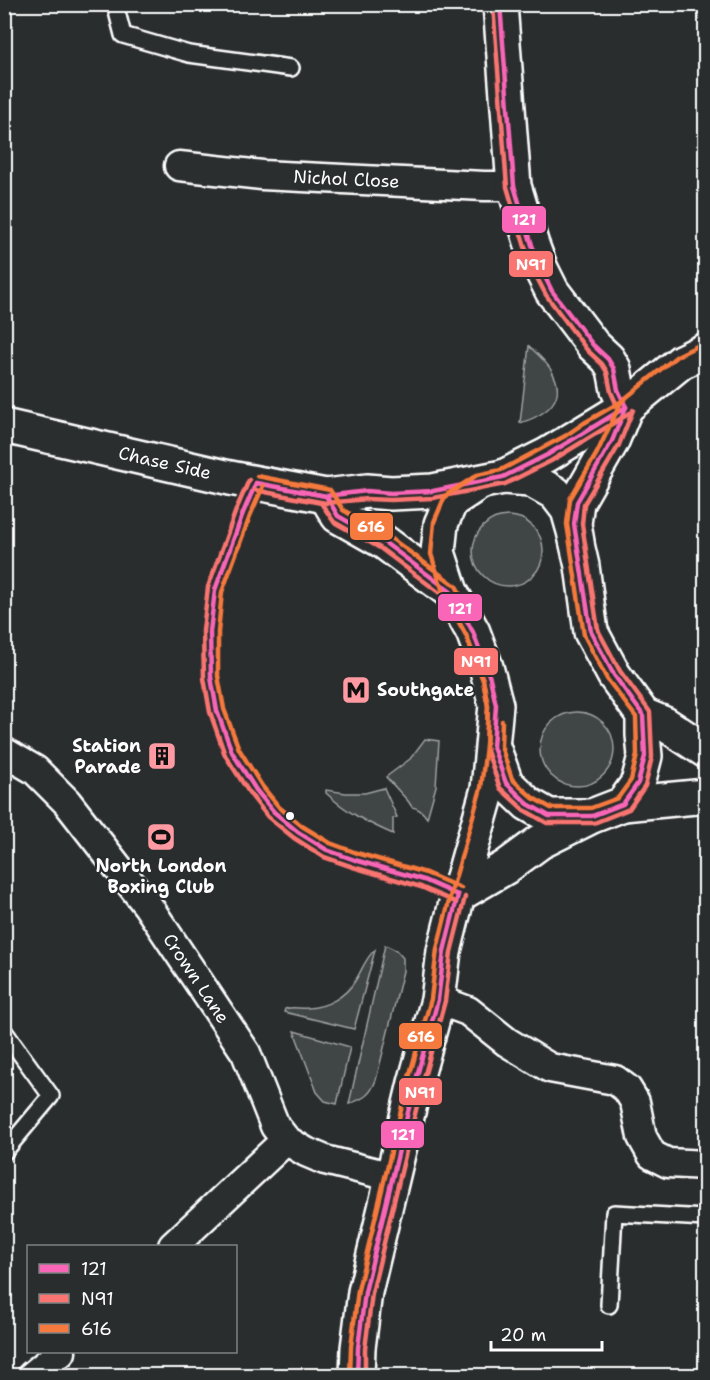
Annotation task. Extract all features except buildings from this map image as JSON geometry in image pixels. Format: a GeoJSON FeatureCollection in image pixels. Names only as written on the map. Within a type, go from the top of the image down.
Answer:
{"type":"FeatureCollection","features":[{"type":"Feature","properties":{"kind":"main road"},"geometry":{"type":"LineString","coordinates":[[500,4],[514,186],[532,245],[552,291],[614,369],[618,390],[626,407],[608,449],[577,502],[574,524],[591,632],[614,675],[643,715],[665,724],[705,751]]}},
{"type":"Feature","properties":{"kind":"main road"},"geometry":{"type":"LineString","coordinates":[[357,1376],[365,1292],[415,1083],[438,1000],[444,951],[488,789],[493,747],[496,705],[490,678],[473,632],[451,592],[438,552],[441,525],[451,501],[561,446],[626,407],[681,362],[705,350]]}},
{"type":"Feature","properties":{"kind":"main road","name":"Chase Side"},"geometry":{"type":"LineString","coordinates":[[4,426],[255,483],[326,496],[367,491],[391,493],[433,491],[492,479]]}},
{"type":"Feature","properties":{"kind":"main road"},"geometry":{"type":"LineString","coordinates":[[492,479],[530,479],[555,493],[568,510],[582,566]]}},
{"type":"Feature","properties":{"kind":"main road"},"geometry":{"type":"LineString","coordinates":[[326,496],[338,516],[384,542],[451,592]]}},
{"type":"Feature","properties":{"kind":"main road"},"geometry":{"type":"LineString","coordinates":[[623,804],[638,783],[645,756],[643,715]]}},
{"type":"Feature","properties":{"kind":"main road"},"geometry":{"type":"LineString","coordinates":[[493,747],[506,783],[528,804],[549,816],[592,816]]}},
{"type":"Feature","properties":{"kind":"main road"},"geometry":{"type":"LineString","coordinates":[[458,895],[506,867],[540,842],[592,816],[623,804],[705,796]]}},
{"type":"Feature","properties":{"kind":"street","name":"Nichol Close"},"geometry":{"type":"LineString","coordinates":[[179,166],[262,176],[514,186]]}},
{"type":"Feature","properties":{"kind":"street","name":"Crown Lane"},"geometry":{"type":"LineString","coordinates":[[4,752],[35,770],[67,802],[148,906],[246,1053],[275,1126],[286,1140],[325,1160],[393,1177]]}},
{"type":"Feature","properties":{"kind":"street"},"geometry":{"type":"LineString","coordinates":[[438,1000],[468,1011],[507,1042],[550,1068],[615,1080],[627,1089],[635,1102],[642,1137],[652,1155],[668,1163],[705,1165]]}},
{"type":"Feature","properties":{"kind":"street"},"geometry":{"type":"LineString","coordinates":[[174,1245],[286,1140]]}},
{"type":"Feature","properties":{"kind":"street"},"geometry":{"type":"LineString","coordinates":[[32,1376],[60,1353]]}},
{"type":"Feature","properties":{"kind":"lane"},"geometry":{"type":"LineString","coordinates":[[115,4],[123,35],[189,54],[291,68]]}},
{"type":"Feature","properties":{"kind":"lane"},"geometry":{"type":"LineString","coordinates":[[255,483],[215,590],[210,632],[211,677],[217,711],[232,752],[255,790],[274,812],[298,832],[327,850],[424,880],[458,895]]}},
{"type":"Feature","properties":{"kind":"lane"},"geometry":{"type":"LineString","coordinates":[[4,1030],[51,1096],[4,1152]]}},
{"type":"Feature","properties":{"kind":"lane"},"geometry":{"type":"LineString","coordinates":[[609,1305],[614,1213],[705,1218]]}},
{"type":"Feature","properties":{"kind":"shaded area"},"geometry":{"type":"Polygon","coordinates":[[[529,346],[549,367],[556,380],[557,389],[556,397],[546,410],[520,423],[529,346]]]}},
{"type":"Feature","properties":{"kind":"shaded area"},"geometry":{"type":"Polygon","coordinates":[[[508,516],[521,519],[533,526],[540,538],[543,551],[540,564],[533,576],[521,583],[508,586],[495,583],[483,576],[476,564],[473,551],[476,538],[483,526],[495,519],[508,516]]]}},
{"type":"Feature","properties":{"kind":"shaded area"},"geometry":{"type":"Polygon","coordinates":[[[577,712],[598,718],[608,728],[614,749],[608,770],[598,780],[577,786],[556,780],[546,770],[540,749],[546,728],[556,718],[577,712]]]}},
{"type":"Feature","properties":{"kind":"shaded area"},"geometry":{"type":"Polygon","coordinates":[[[425,739],[439,741],[436,786],[427,818],[417,808],[412,807],[386,777],[410,759],[425,739]]]}},
{"type":"Feature","properties":{"kind":"shaded area"},"geometry":{"type":"Polygon","coordinates":[[[384,788],[397,817],[393,818],[393,834],[341,806],[326,793],[326,790],[365,793],[384,788]]]}},
{"type":"Feature","properties":{"kind":"shaded area"},"geometry":{"type":"Polygon","coordinates":[[[385,945],[396,950],[403,958],[403,971],[376,1080],[366,1096],[349,1104],[385,945]]]}},
{"type":"Feature","properties":{"kind":"shaded area"},"geometry":{"type":"Polygon","coordinates":[[[375,950],[354,1029],[284,1012],[288,1008],[322,1006],[341,996],[351,987],[375,950]]]}},
{"type":"Feature","properties":{"kind":"shaded area"},"geometry":{"type":"Polygon","coordinates":[[[294,1031],[350,1047],[337,1104],[325,1101],[317,1092],[294,1031]]]}},
{"type":"Feature","properties":{"kind":"transit line","name":"121"},"geometry":{"type":"LineString","coordinates":[[500,4],[514,186],[532,245],[552,291],[614,369],[618,390],[626,407]]}},
{"type":"Feature","properties":{"kind":"transit line","name":"N91"},"geometry":{"type":"LineString","coordinates":[[493,5],[507,187],[525,247],[546,295],[587,350],[607,372],[611,392],[619,410]]}},
{"type":"Feature","properties":{"kind":"transit line","name":"616"},"geometry":{"type":"LineString","coordinates":[[350,1376],[358,1290],[408,1081],[431,999],[437,949],[481,788],[486,746],[488,706],[483,680],[466,635],[444,595],[431,554],[434,522],[445,496],[477,475],[501,470],[565,436],[622,401],[677,356],[703,343]]}},
{"type":"Feature","properties":{"kind":"transit line","name":"616"},"geometry":{"type":"LineString","coordinates":[[502,721],[501,746],[512,779],[533,798],[551,808],[591,808],[618,798],[631,780],[637,755],[636,717],[607,679],[584,635],[567,524],[570,499],[597,453],[621,402]]}},
{"type":"Feature","properties":{"kind":"transit line","name":"121"},"geometry":{"type":"LineString","coordinates":[[256,483],[326,496],[338,516],[384,542],[451,592],[473,632],[490,678],[496,705],[493,747],[506,783],[528,804],[549,816],[592,816],[623,804],[638,783],[645,756],[643,715],[614,675],[591,632],[574,524],[577,502],[612,441],[626,407]]}},
{"type":"Feature","properties":{"kind":"transit line","name":"121"},"geometry":{"type":"LineString","coordinates":[[299,491],[326,496],[367,491],[391,493],[433,491],[503,477],[547,455],[626,407]]}},
{"type":"Feature","properties":{"kind":"transit line","name":"N91"},"geometry":{"type":"LineString","coordinates":[[255,490],[321,503],[334,522],[380,548],[445,597],[466,635],[483,680],[488,706],[486,748],[500,788],[524,810],[547,823],[594,823],[629,809],[645,786],[652,757],[650,712],[620,671],[598,630],[582,524],[584,504],[619,445],[633,410]]}},
{"type":"Feature","properties":{"kind":"transit line","name":"N91"},"geometry":{"type":"LineString","coordinates":[[298,498],[326,503],[367,499],[433,498],[505,484],[551,461],[630,413]]}},
{"type":"Feature","properties":{"kind":"transit line","name":"616"},"geometry":{"type":"LineString","coordinates":[[257,476],[330,490],[343,510],[388,536],[456,586],[469,610]]}},
{"type":"Feature","properties":{"kind":"transit line","name":"N91"},"geometry":{"type":"LineString","coordinates":[[249,480],[208,587],[203,631],[204,678],[210,712],[225,755],[268,817],[294,838],[324,857],[421,887],[455,902]]}},
{"type":"Feature","properties":{"kind":"transit line","name":"121"},"geometry":{"type":"LineString","coordinates":[[256,483],[215,590],[210,632],[211,677],[217,711],[232,752],[256,790],[274,812],[298,832],[327,850],[424,880],[458,895]]}},
{"type":"Feature","properties":{"kind":"transit line","name":"616"},"geometry":{"type":"LineString","coordinates":[[263,486],[222,592],[218,632],[218,676],[224,709],[239,749],[262,786],[279,807],[302,826],[330,843],[426,873],[461,888]]}},
{"type":"Feature","properties":{"kind":"transit line","name":"121"},"geometry":{"type":"LineString","coordinates":[[357,1376],[365,1292],[415,1083],[438,1000],[444,951],[458,895]]}},
{"type":"Feature","properties":{"kind":"transit line","name":"N91"},"geometry":{"type":"LineString","coordinates":[[365,1376],[365,1349],[372,1293],[422,1085],[445,1001],[451,952],[465,897]]}},
{"type":"Feature","properties":{"kind":"place","name":"Southgate"},"geometry":{"type":"Point","coordinates":[356,690]}},
{"type":"Feature","properties":{"kind":"place","name":"Station Parade"},"geometry":{"type":"Point","coordinates":[162,756]}},
{"type":"Feature","properties":{"kind":"place","name":"North London Boxing Club"},"geometry":{"type":"Point","coordinates":[161,837]}}]}
